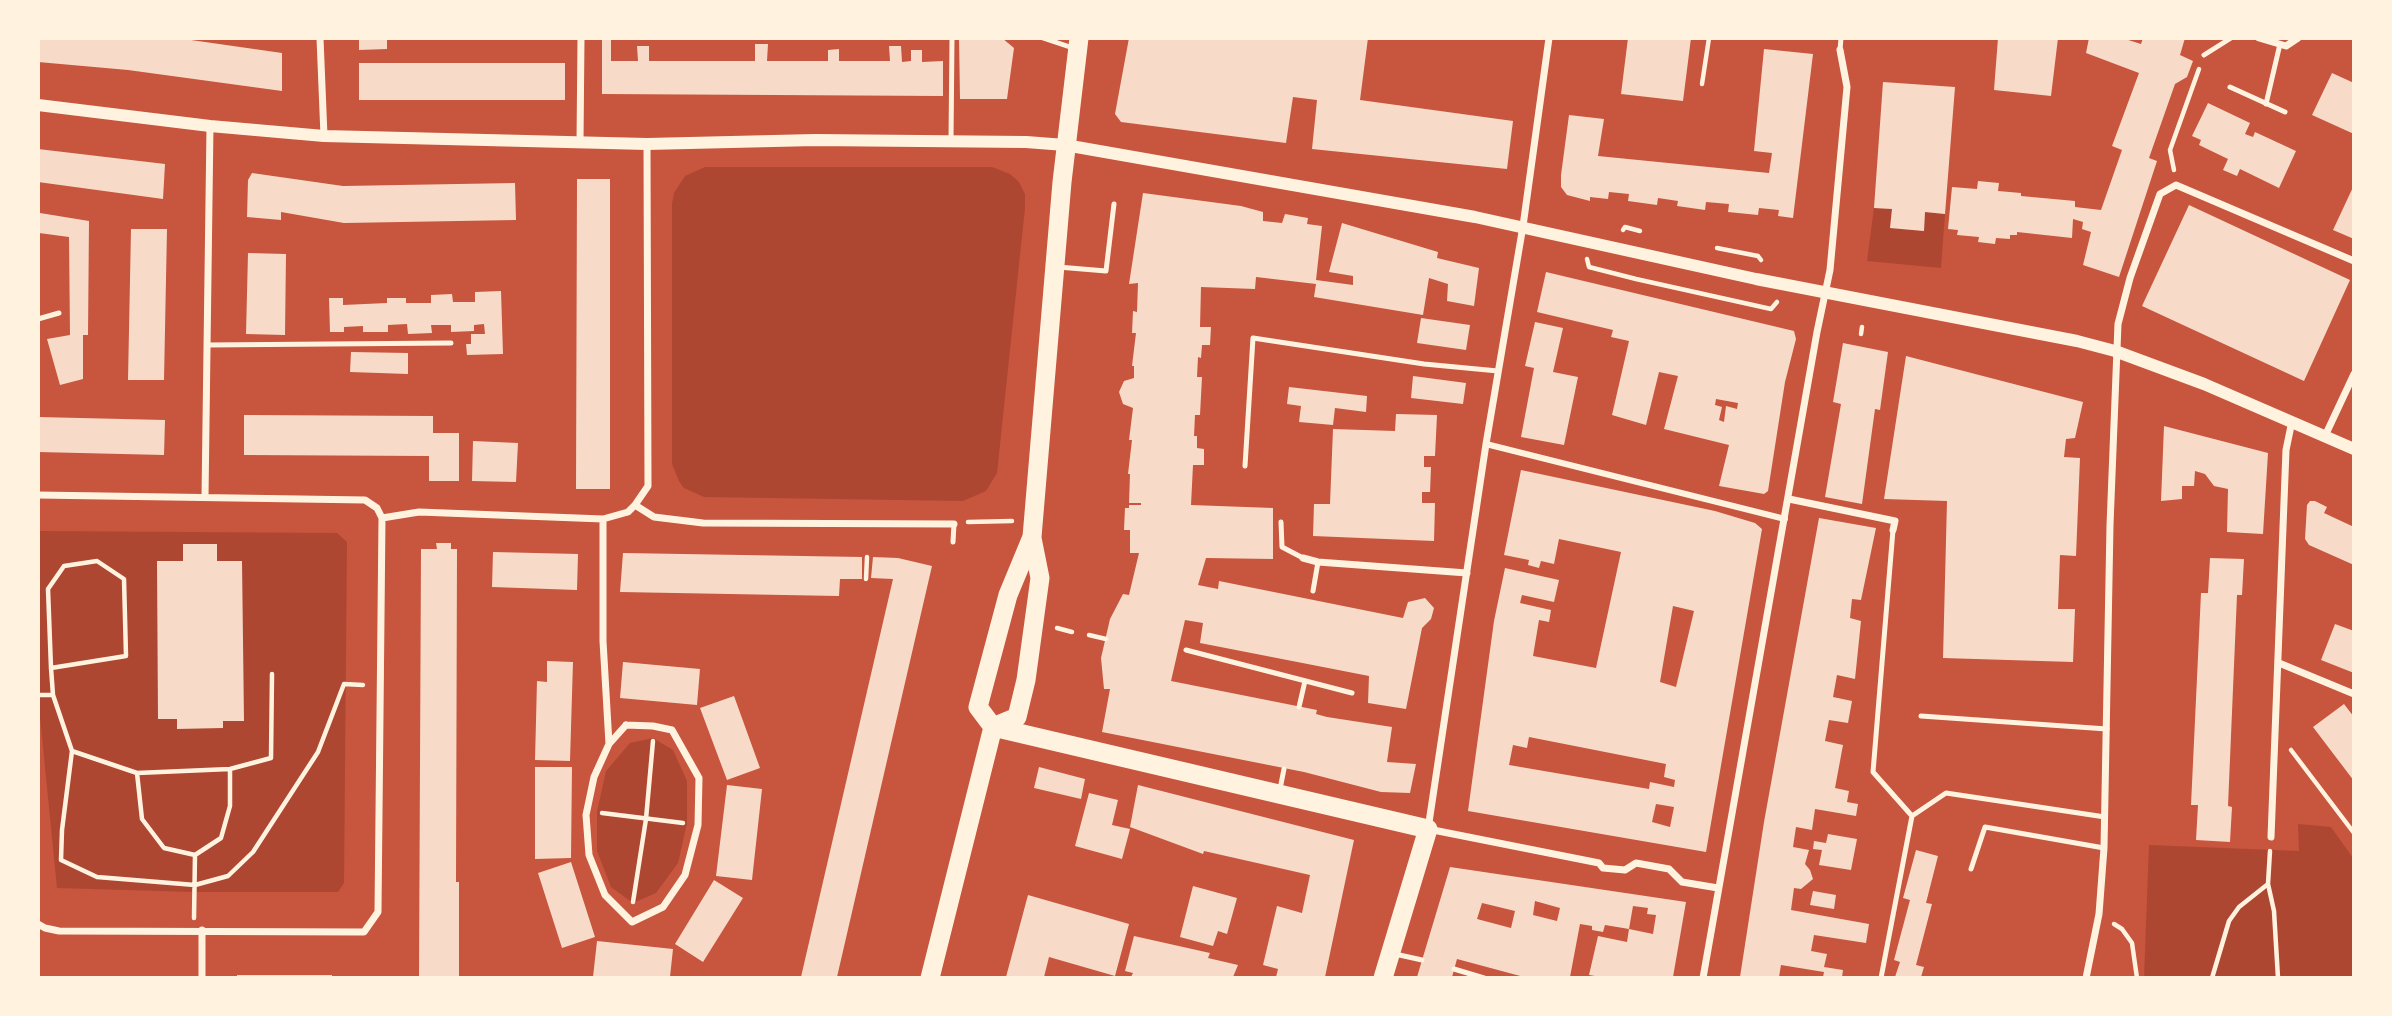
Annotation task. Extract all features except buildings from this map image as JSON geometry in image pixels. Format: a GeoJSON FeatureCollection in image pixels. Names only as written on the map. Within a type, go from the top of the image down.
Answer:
{"type":"FeatureCollection","features":[{"type":"Feature","properties":{"kind":"highway"},"geometry":{"type":"LineString","coordinates":[[993,727],[1017,717],[1026,680],[1040,578],[1032,529],[1065,145],[1079,44]]}},
{"type":"Feature","properties":{"kind":"highway"},"geometry":{"type":"LineString","coordinates":[[1032,529],[1008,596],[978,707],[993,727],[1428,830],[1383,978]]}},
{"type":"Feature","properties":{"kind":"highway"},"geometry":{"type":"LineString","coordinates":[[930,978],[993,727]]}},
{"type":"Feature","properties":{"kind":"street"},"geometry":{"type":"LineString","coordinates":[[320,38],[324,136]]}},
{"type":"Feature","properties":{"kind":"street"},"geometry":{"type":"LineString","coordinates":[[580,142],[581,38]]}},
{"type":"Feature","properties":{"kind":"street"},"geometry":{"type":"LineString","coordinates":[[1549,38],[1428,830],[1599,863],[1603,868],[1625,870],[1636,863],[1669,869],[1682,882],[1718,888]]}},
{"type":"Feature","properties":{"kind":"street"},"geometry":{"type":"LineString","coordinates":[[2259,38],[2286,46],[2298,38]]}},
{"type":"Feature","properties":{"kind":"street"},"geometry":{"type":"LineString","coordinates":[[1703,978],[1826,292],[1833,243],[1846,87],[1840,50]]}},
{"type":"Feature","properties":{"kind":"street"},"geometry":{"type":"LineString","coordinates":[[38,105],[210,127],[324,136],[647,144],[816,140],[1026,142],[1065,145],[1522,226],[1792,286],[2077,341],[2115,351],[2204,384],[2354,449]]}},
{"type":"Feature","properties":{"kind":"street"},"geometry":{"type":"LineString","coordinates":[[205,497],[210,127]]}},
{"type":"Feature","properties":{"kind":"street"},"geometry":{"type":"LineString","coordinates":[[382,518],[419,512],[603,519],[628,512],[635,505],[648,486],[647,144]]}},
{"type":"Feature","properties":{"kind":"street"},"geometry":{"type":"LineString","coordinates":[[2087,978],[2099,914],[2104,848],[2115,351],[2125,294],[2160,194],[2176,185],[2354,261]]}},
{"type":"Feature","properties":{"kind":"street"},"geometry":{"type":"LineString","coordinates":[[2325,436],[2354,374]]}},
{"type":"Feature","properties":{"kind":"street"},"geometry":{"type":"LineString","coordinates":[[2272,837],[2286,450],[2292,422]]}},
{"type":"Feature","properties":{"kind":"street"},"geometry":{"type":"LineString","coordinates":[[1486,444],[1785,519]]}},
{"type":"Feature","properties":{"kind":"street"},"geometry":{"type":"LineString","coordinates":[[38,495],[365,500],[377,508],[382,518],[378,912],[363,932],[59,931],[38,924]]}},
{"type":"Feature","properties":{"kind":"street"},"geometry":{"type":"LineString","coordinates":[[1789,499],[1895,521],[1893,530]]}},
{"type":"Feature","properties":{"kind":"street"},"geometry":{"type":"LineString","coordinates":[[635,505],[654,517],[704,523],[954,524]]}},
{"type":"Feature","properties":{"kind":"street"},"geometry":{"type":"LineString","coordinates":[[603,519],[603,641],[609,744]]}},
{"type":"Feature","properties":{"kind":"street"},"geometry":{"type":"LineString","coordinates":[[1303,558],[1318,562],[1467,573]]}},
{"type":"Feature","properties":{"kind":"street"},"geometry":{"type":"LineString","coordinates":[[2278,663],[2354,694]]}},
{"type":"Feature","properties":{"kind":"street"},"geometry":{"type":"LineString","coordinates":[[626,725],[653,726],[672,730],[699,778],[698,825],[685,875],[663,907],[632,922],[604,895],[589,855],[586,814],[594,777],[609,744],[626,725]]}},
{"type":"Feature","properties":{"kind":"street"},"geometry":{"type":"LineString","coordinates":[[198,930],[202,978]]}},
{"type":"Feature","properties":{"kind":"lane"},"geometry":{"type":"LineString","coordinates":[[951,143],[952,38]]}},
{"type":"Feature","properties":{"kind":"lane"},"geometry":{"type":"LineString","coordinates":[[1042,38],[1079,44]]}},
{"type":"Feature","properties":{"kind":"lane"},"geometry":{"type":"LineString","coordinates":[[1840,50],[1841,38]]}},
{"type":"Feature","properties":{"kind":"lane"},"geometry":{"type":"LineString","coordinates":[[2204,55],[2231,38]]}},
{"type":"Feature","properties":{"kind":"lane"},"geometry":{"type":"LineString","coordinates":[[2266,104],[2280,44]]}},
{"type":"Feature","properties":{"kind":"lane"},"geometry":{"type":"LineString","coordinates":[[2230,87],[2285,112]]}},
{"type":"Feature","properties":{"kind":"lane"},"geometry":{"type":"LineString","coordinates":[[1055,267],[1106,271],[1114,204]]}},
{"type":"Feature","properties":{"kind":"lane"},"geometry":{"type":"LineString","coordinates":[[38,319],[59,313]]}},
{"type":"Feature","properties":{"kind":"lane"},"geometry":{"type":"LineString","coordinates":[[1245,466],[1253,338],[1424,364],[1498,371]]}},
{"type":"Feature","properties":{"kind":"lane"},"geometry":{"type":"LineString","coordinates":[[207,345],[451,343]]}},
{"type":"Feature","properties":{"kind":"lane"},"geometry":{"type":"LineString","coordinates":[[1281,522],[1282,547],[1303,558]]}},
{"type":"Feature","properties":{"kind":"lane"},"geometry":{"type":"LineString","coordinates":[[953,542],[954,524]]}},
{"type":"Feature","properties":{"kind":"lane"},"geometry":{"type":"LineString","coordinates":[[1893,530],[1873,772],[1912,816]]}},
{"type":"Feature","properties":{"kind":"lane"},"geometry":{"type":"LineString","coordinates":[[1312,591],[1318,562]]}},
{"type":"Feature","properties":{"kind":"lane"},"geometry":{"type":"LineString","coordinates":[[1186,650],[1352,693]]}},
{"type":"Feature","properties":{"kind":"lane"},"geometry":{"type":"LineString","coordinates":[[1299,707],[1305,681]]}},
{"type":"Feature","properties":{"kind":"lane"},"geometry":{"type":"LineString","coordinates":[[1921,716],[2107,729]]}},
{"type":"Feature","properties":{"kind":"lane"},"geometry":{"type":"LineString","coordinates":[[1278,796],[1284,769]]}},
{"type":"Feature","properties":{"kind":"lane"},"geometry":{"type":"LineString","coordinates":[[1881,978],[1912,816],[1946,793],[2105,817]]}},
{"type":"Feature","properties":{"kind":"lane"},"geometry":{"type":"LineString","coordinates":[[1971,869],[1986,827],[2104,848]]}},
{"type":"Feature","properties":{"kind":"lane"},"geometry":{"type":"LineString","coordinates":[[1392,953],[1422,960]]}},
{"type":"Feature","properties":{"kind":"lane"},"geometry":{"type":"LineString","coordinates":[[1454,970],[1484,978]]}},
{"type":"Feature","properties":{"kind":"path"},"geometry":{"type":"LineString","coordinates":[[1702,84],[1709,38]]}},
{"type":"Feature","properties":{"kind":"path"},"geometry":{"type":"LineString","coordinates":[[2176,185],[2170,150],[2204,55]]}},
{"type":"Feature","properties":{"kind":"path"},"geometry":{"type":"LineString","coordinates":[[1582,240],[1589,267],[1771,309],[1792,286]]}},
{"type":"Feature","properties":{"kind":"path"},"geometry":{"type":"LineString","coordinates":[[1861,334],[1862,327]]}},
{"type":"Feature","properties":{"kind":"path"},"geometry":{"type":"LineString","coordinates":[[954,524],[964,522],[1032,529]]}},
{"type":"Feature","properties":{"kind":"path"},"geometry":{"type":"LineString","coordinates":[[866,579],[867,557]]}},
{"type":"Feature","properties":{"kind":"path"},"geometry":{"type":"LineString","coordinates":[[51,668],[126,656],[124,579],[97,561],[64,566],[48,589],[51,668],[53,695],[72,751],[61,860],[97,877],[195,885],[228,876],[253,852],[317,752],[344,684],[380,686]]}},
{"type":"Feature","properties":{"kind":"path"},"geometry":{"type":"LineString","coordinates":[[1057,628],[1072,632]]}},
{"type":"Feature","properties":{"kind":"path"},"geometry":{"type":"LineString","coordinates":[[1089,635],[1106,639]]}},
{"type":"Feature","properties":{"kind":"path"},"geometry":{"type":"LineString","coordinates":[[72,751],[137,773],[230,769],[271,758],[272,674]]}},
{"type":"Feature","properties":{"kind":"path"},"geometry":{"type":"LineString","coordinates":[[38,695],[53,695]]}},
{"type":"Feature","properties":{"kind":"path"},"geometry":{"type":"LineString","coordinates":[[632,922],[646,819],[653,726]]}},
{"type":"Feature","properties":{"kind":"path"},"geometry":{"type":"LineString","coordinates":[[2276,730],[2354,833]]}},
{"type":"Feature","properties":{"kind":"path"},"geometry":{"type":"LineString","coordinates":[[137,773],[142,819],[164,848],[195,855],[221,838],[230,806],[230,769]]}},
{"type":"Feature","properties":{"kind":"path"},"geometry":{"type":"LineString","coordinates":[[586,814],[597,812],[698,825]]}},
{"type":"Feature","properties":{"kind":"path"},"geometry":{"type":"LineString","coordinates":[[2272,837],[2268,884],[2274,911],[2278,978]]}},
{"type":"Feature","properties":{"kind":"path"},"geometry":{"type":"LineString","coordinates":[[195,855],[198,930]]}},
{"type":"Feature","properties":{"kind":"path"},"geometry":{"type":"LineString","coordinates":[[2212,978],[2229,921],[2239,906],[2268,884]]}},
{"type":"Feature","properties":{"kind":"path"},"geometry":{"type":"LineString","coordinates":[[2099,914],[2122,929],[2132,943],[2137,978]]}},
{"type":"Feature","properties":{"kind":"shaded area"},"geometry":{"type":"Polygon","coordinates":[[[705,167],[992,167],[1010,174],[1019,182],[1025,194],[1025,208],[997,473],[986,491],[963,501],[704,497],[684,488],[672,464],[672,204],[674,193],[685,176],[705,167]]]}},
{"type":"Feature","properties":{"kind":"shaded area"},"geometry":{"type":"Polygon","coordinates":[[[1874,208],[1892,209],[1890,228],[1923,231],[1925,212],[1945,214],[1941,268],[1867,261],[1874,208]]]}},
{"type":"Feature","properties":{"kind":"shaded area"},"geometry":{"type":"Polygon","coordinates":[[[38,531],[337,533],[347,542],[344,883],[338,892],[57,888],[39,707],[38,531]]]}},
{"type":"Feature","properties":{"kind":"shaded area"},"geometry":{"type":"Polygon","coordinates":[[[653,738],[673,750],[687,781],[687,823],[678,863],[656,893],[633,903],[611,887],[597,851],[597,812],[606,771],[630,743],[653,738]]]}},
{"type":"Feature","properties":{"kind":"shaded area"},"geometry":{"type":"Polygon","coordinates":[[[2298,824],[2331,827],[2353,858],[2353,977],[2144,978],[2149,845],[2299,851],[2298,824]]]}}]}
